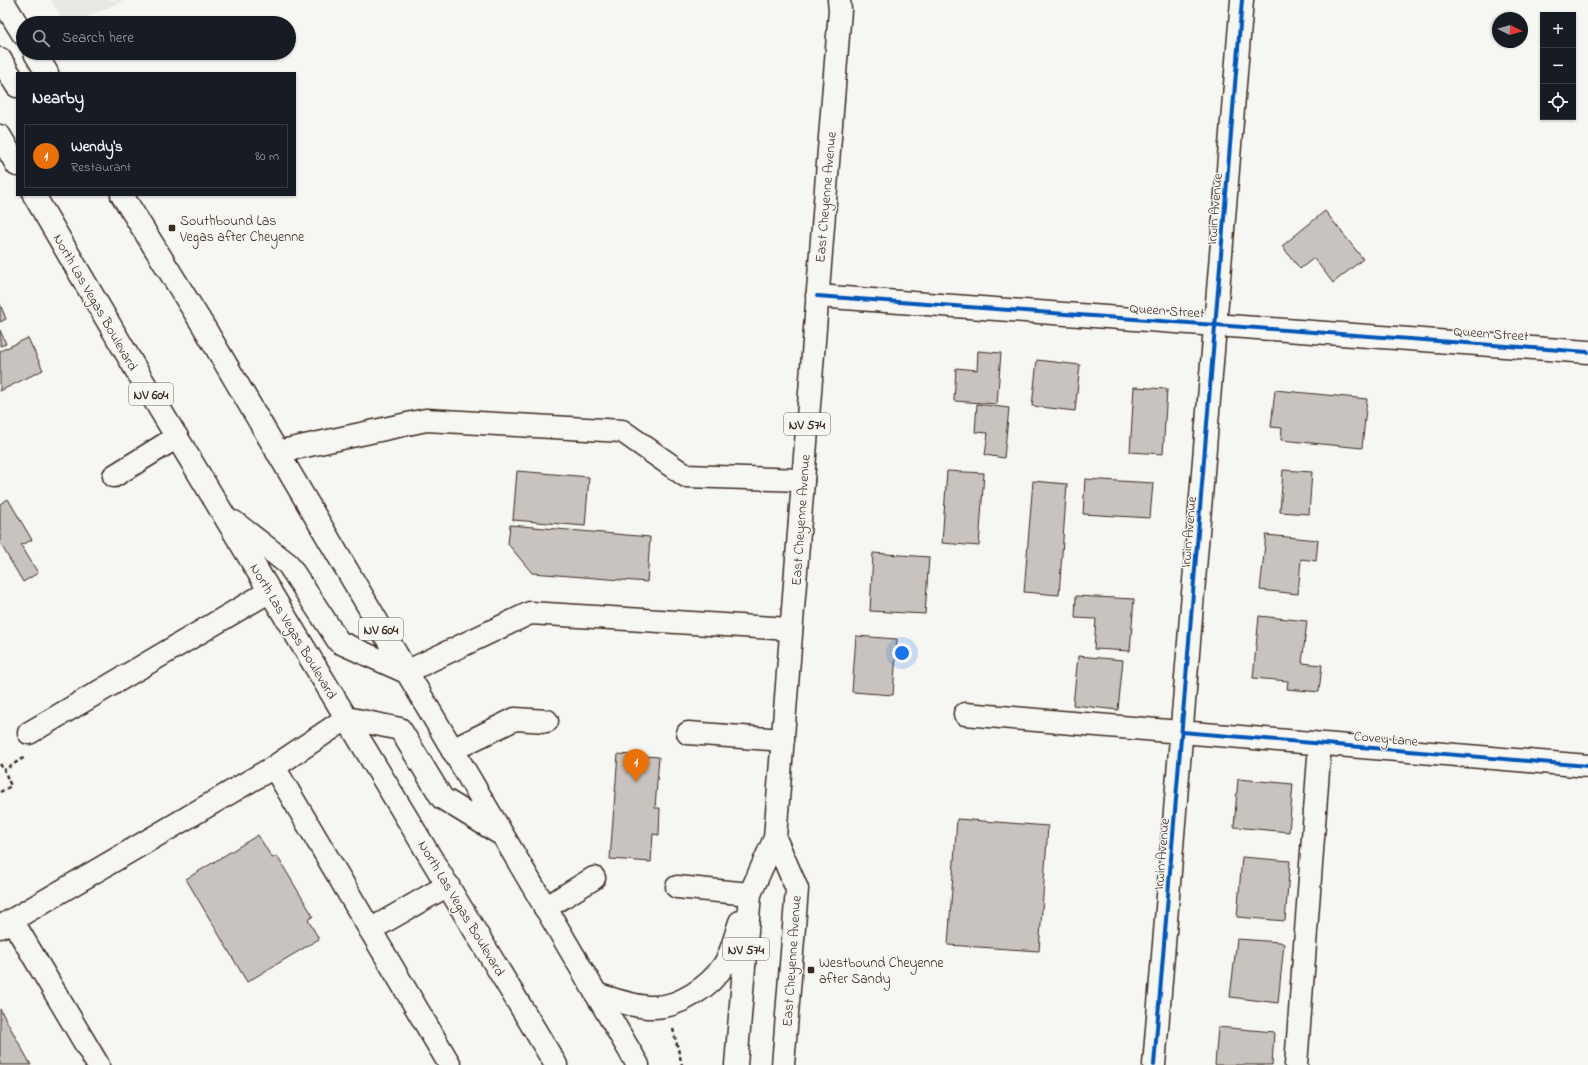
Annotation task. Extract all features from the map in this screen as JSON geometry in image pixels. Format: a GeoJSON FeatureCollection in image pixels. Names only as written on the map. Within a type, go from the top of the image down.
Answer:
{"type":"FeatureCollection","features":[{"type":"Feature","properties":{"kind":"main road"},"geometry":{"type":"LineString","coordinates":[[2,0],[16,23]]}},
{"type":"Feature","properties":{"kind":"main road","name":"Irwin Avenue"},"geometry":{"type":"LineString","coordinates":[[1154,1065],[1242,0]]}},
{"type":"Feature","properties":{"kind":"main road","name":"East Cheyenne Avenue"},"geometry":{"type":"LineString","coordinates":[[736,1065],[750,894],[775,838],[840,3]]}},
{"type":"Feature","properties":{"kind":"main road"},"geometry":{"type":"LineString","coordinates":[[0,59],[16,84]]}},
{"type":"Feature","properties":{"kind":"main road"},"geometry":{"type":"LineString","coordinates":[[39,60],[46,72]]}},
{"type":"Feature","properties":{"kind":"main road"},"geometry":{"type":"LineString","coordinates":[[0,136],[16,163]]}},
{"type":"Feature","properties":{"kind":"main road","name":"North Las Vegas Boulevard"},"geometry":{"type":"LineString","coordinates":[[35,196],[223,514],[556,1065]]}},
{"type":"Feature","properties":{"kind":"main road","name":"NV 604"},"geometry":{"type":"LineString","coordinates":[[123,196],[204,327],[276,452],[638,1065]]}},
{"type":"Feature","properties":{"kind":"main road","name":"Queen Street"},"geometry":{"type":"LineString","coordinates":[[817,296],[1588,352]]}},
{"type":"Feature","properties":{"kind":"main road"},"geometry":{"type":"LineString","coordinates":[[276,452],[426,420],[622,431],[686,476],[803,480]]}},
{"type":"Feature","properties":{"kind":"main road"},"geometry":{"type":"LineString","coordinates":[[114,476],[177,437]]}},
{"type":"Feature","properties":{"kind":"main road"},"geometry":{"type":"LineString","coordinates":[[223,514],[288,564],[339,642],[406,672],[530,612],[791,629]]}},
{"type":"Feature","properties":{"kind":"main road"},"geometry":{"type":"LineString","coordinates":[[29,733],[270,591]]}},
{"type":"Feature","properties":{"kind":"main road","name":"Covey Lane"},"geometry":{"type":"LineString","coordinates":[[965,714],[1588,766]]}},
{"type":"Feature","properties":{"kind":"main road"},"geometry":{"type":"LineString","coordinates":[[98,1065],[6,924],[274,767],[347,718],[400,729],[442,798],[502,835]]}},
{"type":"Feature","properties":{"kind":"main road"},"geometry":{"type":"LineString","coordinates":[[452,750],[515,719],[547,721]]}},
{"type":"Feature","properties":{"kind":"main road"},"geometry":{"type":"LineString","coordinates":[[688,733],[783,740]]}},
{"type":"Feature","properties":{"kind":"main road"},"geometry":{"type":"LineString","coordinates":[[1296,1065],[1320,744]]}},
{"type":"Feature","properties":{"kind":"main road"},"geometry":{"type":"LineString","coordinates":[[274,767],[450,1065]]}},
{"type":"Feature","properties":{"kind":"main road","name":"East Cheyenne Avenue"},"geometry":{"type":"LineString","coordinates":[[775,838],[797,889],[783,1065]]}},
{"type":"Feature","properties":{"kind":"main road"},"geometry":{"type":"LineString","coordinates":[[545,908],[594,878]]}},
{"type":"Feature","properties":{"kind":"main road"},"geometry":{"type":"LineString","coordinates":[[370,930],[448,885]]}},
{"type":"Feature","properties":{"kind":"main road"},"geometry":{"type":"LineString","coordinates":[[596,994],[628,1004],[652,1007],[669,1006],[700,991],[724,965],[750,894],[677,887]]}},
{"type":"Feature","properties":{"kind":"path"},"geometry":{"type":"LineString","coordinates":[[4,770],[29,755]]}},
{"type":"Feature","properties":{"kind":"path"},"geometry":{"type":"LineString","coordinates":[[0,764],[11,786],[0,792]]}},
{"type":"Feature","properties":{"kind":"path"},"geometry":{"type":"LineString","coordinates":[[673,1028],[682,1065]]}},
{"type":"Feature","properties":{"kind":"shaded area"},"geometry":{"type":"Polygon","coordinates":[[[51,0],[124,0],[89,16],[60,16],[51,0]]]}},
{"type":"Feature","properties":{"kind":"building"},"geometry":{"type":"Polygon","coordinates":[[[1325,211],[1363,259],[1333,283],[1314,258],[1300,269],[1282,246],[1325,211]]]}},
{"type":"Feature","properties":{"kind":"building"},"geometry":{"type":"Polygon","coordinates":[[[0,304],[6,319],[0,322],[0,304]]]}},
{"type":"Feature","properties":{"kind":"building"},"geometry":{"type":"Polygon","coordinates":[[[0,330],[6,344],[0,346],[0,330]]]}},
{"type":"Feature","properties":{"kind":"building"},"geometry":{"type":"Polygon","coordinates":[[[28,338],[43,370],[0,391],[0,351],[28,338]]]}},
{"type":"Feature","properties":{"kind":"building"},"geometry":{"type":"Polygon","coordinates":[[[978,351],[1001,353],[997,404],[954,401],[956,368],[977,370],[978,351]]]}},
{"type":"Feature","properties":{"kind":"building"},"geometry":{"type":"Polygon","coordinates":[[[1037,360],[1080,365],[1075,411],[1032,406],[1037,360]]]}},
{"type":"Feature","properties":{"kind":"building"},"geometry":{"type":"Polygon","coordinates":[[[1134,387],[1167,389],[1163,454],[1130,452],[1134,387]]]}},
{"type":"Feature","properties":{"kind":"building"},"geometry":{"type":"Polygon","coordinates":[[[1275,390],[1367,399],[1362,448],[1281,440],[1282,428],[1271,427],[1275,390]]]}},
{"type":"Feature","properties":{"kind":"building"},"geometry":{"type":"Polygon","coordinates":[[[977,404],[1009,408],[1004,458],[985,455],[988,433],[975,432],[977,404]]]}},
{"type":"Feature","properties":{"kind":"building"},"geometry":{"type":"Polygon","coordinates":[[[1283,470],[1312,472],[1309,514],[1280,512],[1283,470]]]}},
{"type":"Feature","properties":{"kind":"building"},"geometry":{"type":"Polygon","coordinates":[[[517,471],[589,477],[585,526],[513,520],[517,471]]]}},
{"type":"Feature","properties":{"kind":"building"},"geometry":{"type":"Polygon","coordinates":[[[947,471],[984,473],[979,546],[942,543],[947,471]]]}},
{"type":"Feature","properties":{"kind":"building"},"geometry":{"type":"Polygon","coordinates":[[[1085,479],[1153,483],[1150,518],[1083,514],[1085,479]]]}},
{"type":"Feature","properties":{"kind":"building"},"geometry":{"type":"Polygon","coordinates":[[[1033,481],[1067,484],[1059,595],[1024,592],[1033,481]]]}},
{"type":"Feature","properties":{"kind":"building"},"geometry":{"type":"Polygon","coordinates":[[[8,499],[32,540],[21,545],[38,573],[23,582],[0,543],[0,504],[8,499]]]}},
{"type":"Feature","properties":{"kind":"building"},"geometry":{"type":"Polygon","coordinates":[[[510,525],[650,537],[647,582],[532,573],[508,544],[510,525]]]}},
{"type":"Feature","properties":{"kind":"building"},"geometry":{"type":"Polygon","coordinates":[[[1266,535],[1318,540],[1316,561],[1301,559],[1298,594],[1260,590],[1266,535]]]}},
{"type":"Feature","properties":{"kind":"building"},"geometry":{"type":"Polygon","coordinates":[[[873,553],[929,557],[925,614],[870,611],[873,553]]]}},
{"type":"Feature","properties":{"kind":"building"},"geometry":{"type":"Polygon","coordinates":[[[1076,596],[1134,599],[1130,651],[1094,649],[1096,619],[1075,618],[1076,596]]]}},
{"type":"Feature","properties":{"kind":"building"},"geometry":{"type":"Polygon","coordinates":[[[1259,616],[1307,621],[1302,663],[1322,665],[1319,692],[1287,689],[1288,681],[1253,678],[1259,616]]]}},
{"type":"Feature","properties":{"kind":"building"},"geometry":{"type":"Polygon","coordinates":[[[856,636],[897,639],[893,695],[852,692],[856,636]]]}},
{"type":"Feature","properties":{"kind":"building"},"geometry":{"type":"Polygon","coordinates":[[[1078,656],[1123,660],[1118,710],[1073,705],[1078,656]]]}},
{"type":"Feature","properties":{"kind":"building"},"geometry":{"type":"Polygon","coordinates":[[[618,754],[659,757],[655,808],[660,808],[659,835],[653,834],[651,862],[610,859],[618,754]]]}},
{"type":"Feature","properties":{"kind":"building"},"geometry":{"type":"Polygon","coordinates":[[[1238,779],[1293,784],[1289,832],[1234,827],[1238,779]]]}},
{"type":"Feature","properties":{"kind":"building"},"geometry":{"type":"Polygon","coordinates":[[[957,819],[1048,826],[1039,951],[948,945],[957,819]]]}},
{"type":"Feature","properties":{"kind":"building"},"geometry":{"type":"Polygon","coordinates":[[[258,835],[272,858],[277,856],[313,916],[308,920],[319,939],[247,982],[186,879],[258,835]]]}},
{"type":"Feature","properties":{"kind":"building"},"geometry":{"type":"Polygon","coordinates":[[[1242,857],[1290,861],[1285,921],[1237,917],[1242,857]]]}},
{"type":"Feature","properties":{"kind":"building"},"geometry":{"type":"Polygon","coordinates":[[[1237,939],[1280,942],[1284,944],[1278,1003],[1230,997],[1237,939]]]}},
{"type":"Feature","properties":{"kind":"building"},"geometry":{"type":"Polygon","coordinates":[[[0,1009],[31,1065],[0,1065],[0,1009]]]}},
{"type":"Feature","properties":{"kind":"building"},"geometry":{"type":"Polygon","coordinates":[[[1218,1027],[1274,1032],[1272,1065],[1215,1065],[1218,1027]]]}},
{"type":"Feature","properties":{"kind":"cycle path"},"geometry":{"type":"LineString","coordinates":[[1154,1065],[1242,0]]}},
{"type":"Feature","properties":{"kind":"cycle path"},"geometry":{"type":"LineString","coordinates":[[817,296],[1588,352]]}},
{"type":"Feature","properties":{"kind":"cycle path"},"geometry":{"type":"LineString","coordinates":[[1182,732],[1588,766]]}},
{"type":"Feature","properties":{"kind":"place","name":"Southbound Las Vegas after Cheyenne"},"geometry":{"type":"Point","coordinates":[172,228]}},
{"type":"Feature","properties":{"kind":"place","name":"Wendy's"},"geometry":{"type":"Point","coordinates":[636,782]}},
{"type":"Feature","properties":{"kind":"place","name":"Westbound Cheyenne after Sandy"},"geometry":{"type":"Point","coordinates":[811,970]}}]}
